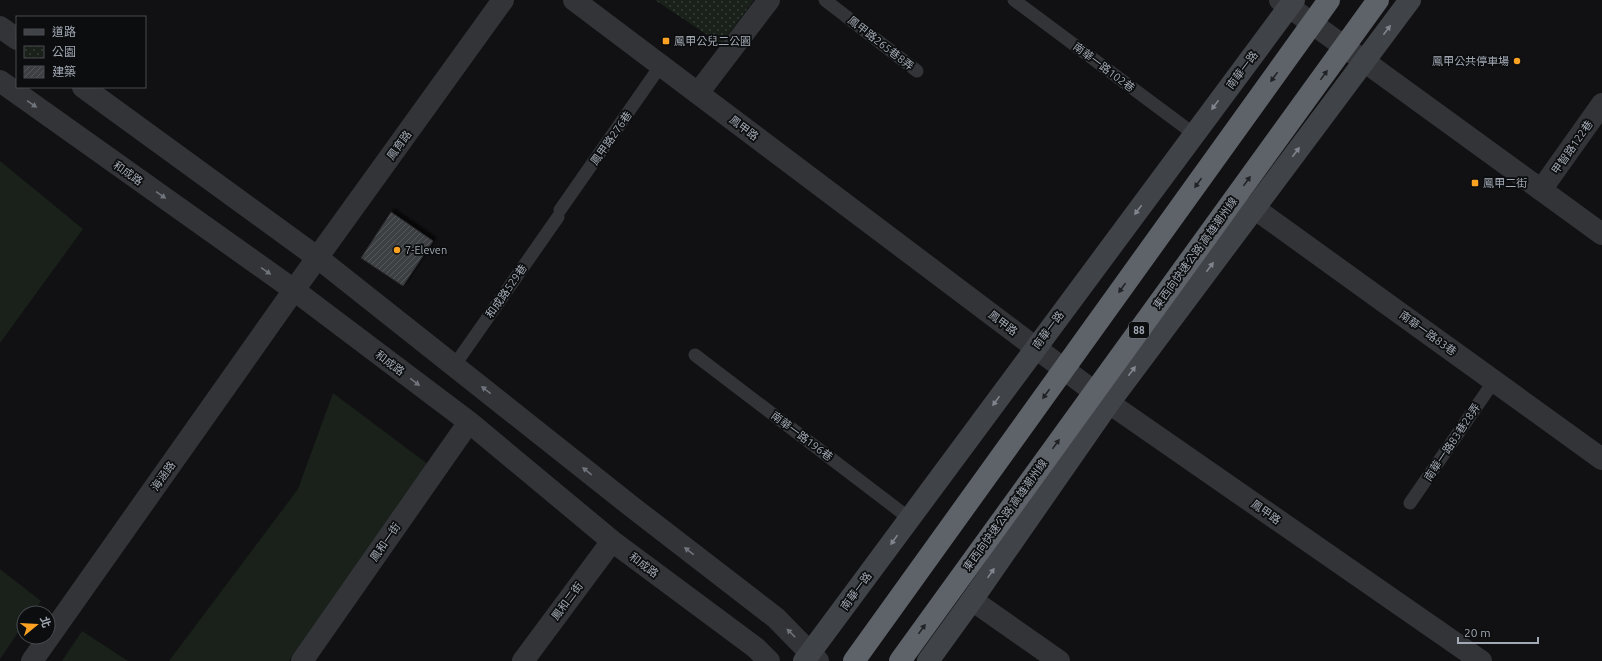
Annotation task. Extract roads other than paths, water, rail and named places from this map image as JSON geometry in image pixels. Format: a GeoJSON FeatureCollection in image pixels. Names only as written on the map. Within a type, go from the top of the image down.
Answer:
{"type":"FeatureCollection","features":[{"type":"Feature","properties":{"kind":"highway"},"geometry":{"type":"LineString","coordinates":[[854,661],[1329,0]]}},
{"type":"Feature","properties":{"kind":"highway","name":"東西向快速公路 高雄潮州線"},"geometry":{"type":"LineString","coordinates":[[900,661],[1378,0]]}},
{"type":"Feature","properties":{"kind":"main road"},"geometry":{"type":"LineString","coordinates":[[928,661],[1109,403],[1410,0]]}},
{"type":"Feature","properties":{"kind":"main road","name":"南華一路"},"geometry":{"type":"LineString","coordinates":[[811,658],[909,518],[1194,134],[1288,2]]}},
{"type":"Feature","properties":{"kind":"street","name":"鳳育路"},"geometry":{"type":"LineString","coordinates":[[294,290],[503,0]]}},
{"type":"Feature","properties":{"kind":"street","name":"鳳甲路"},"geometry":{"type":"LineString","coordinates":[[574,0],[1109,403],[1481,661]]}},
{"type":"Feature","properties":{"kind":"street"},"geometry":{"type":"LineString","coordinates":[[698,93],[769,0]]}},
{"type":"Feature","properties":{"kind":"street"},"geometry":{"type":"LineString","coordinates":[[1288,2],[1365,61],[1602,234]]}},
{"type":"Feature","properties":{"kind":"street"},"geometry":{"type":"LineString","coordinates":[[0,27],[16,38]]}},
{"type":"Feature","properties":{"kind":"street","name":"和成路"},"geometry":{"type":"LineString","coordinates":[[0,81],[294,290],[469,422],[612,541],[756,648],[769,661]]}},
{"type":"Feature","properties":{"kind":"street"},"geometry":{"type":"LineString","coordinates":[[84,88],[318,258],[636,510],[776,618],[811,658]]}},
{"type":"Feature","properties":{"kind":"street","name":"甲智路122巷"},"geometry":{"type":"LineString","coordinates":[[1541,190],[1602,104]]}},
{"type":"Feature","properties":{"kind":"street","name":"南華一路83巷"},"geometry":{"type":"LineString","coordinates":[[1254,208],[1602,458]]}},
{"type":"Feature","properties":{"kind":"street","name":"海涵路"},"geometry":{"type":"LineString","coordinates":[[32,661],[294,290]]}},
{"type":"Feature","properties":{"kind":"street","name":"鳳和一街"},"geometry":{"type":"LineString","coordinates":[[302,661],[469,422]]}},
{"type":"Feature","properties":{"kind":"street","name":"鳳和二街"},"geometry":{"type":"LineString","coordinates":[[523,661],[612,541]]}},
{"type":"Feature","properties":{"kind":"street"},"geometry":{"type":"LineString","coordinates":[[972,600],[1060,661]]}},
{"type":"Feature","properties":{"kind":"lane","name":"鳳甲路265巷8弄"},"geometry":{"type":"LineString","coordinates":[[825,0],[917,71]]}},
{"type":"Feature","properties":{"kind":"lane","name":"南華一路102巷"},"geometry":{"type":"LineString","coordinates":[[1014,0],[1194,134]]}},
{"type":"Feature","properties":{"kind":"lane","name":"鳳甲路276巷"},"geometry":{"type":"LineString","coordinates":[[559,214],[661,65]]}},
{"type":"Feature","properties":{"kind":"lane","name":"和成路529巷"},"geometry":{"type":"LineString","coordinates":[[454,366],[559,214]]}},
{"type":"Feature","properties":{"kind":"lane","name":"南華一路196巷"},"geometry":{"type":"LineString","coordinates":[[695,355],[909,518]]}},
{"type":"Feature","properties":{"kind":"lane","name":"南華一路83巷28弄"},"geometry":{"type":"LineString","coordinates":[[1410,503],[1494,381]]}},
{"type":"Feature","properties":{"kind":"place","name":"鳳甲公兒二公園"},"geometry":{"type":"Point","coordinates":[666,41]}},
{"type":"Feature","properties":{"kind":"place","name":"鳳甲公共停車場"},"geometry":{"type":"Point","coordinates":[1517,61]}},
{"type":"Feature","properties":{"kind":"place","name":"鳳甲二街"},"geometry":{"type":"Point","coordinates":[1475,183]}},
{"type":"Feature","properties":{"kind":"place","name":"7-Eleven"},"geometry":{"type":"Point","coordinates":[397,250]}}]}
